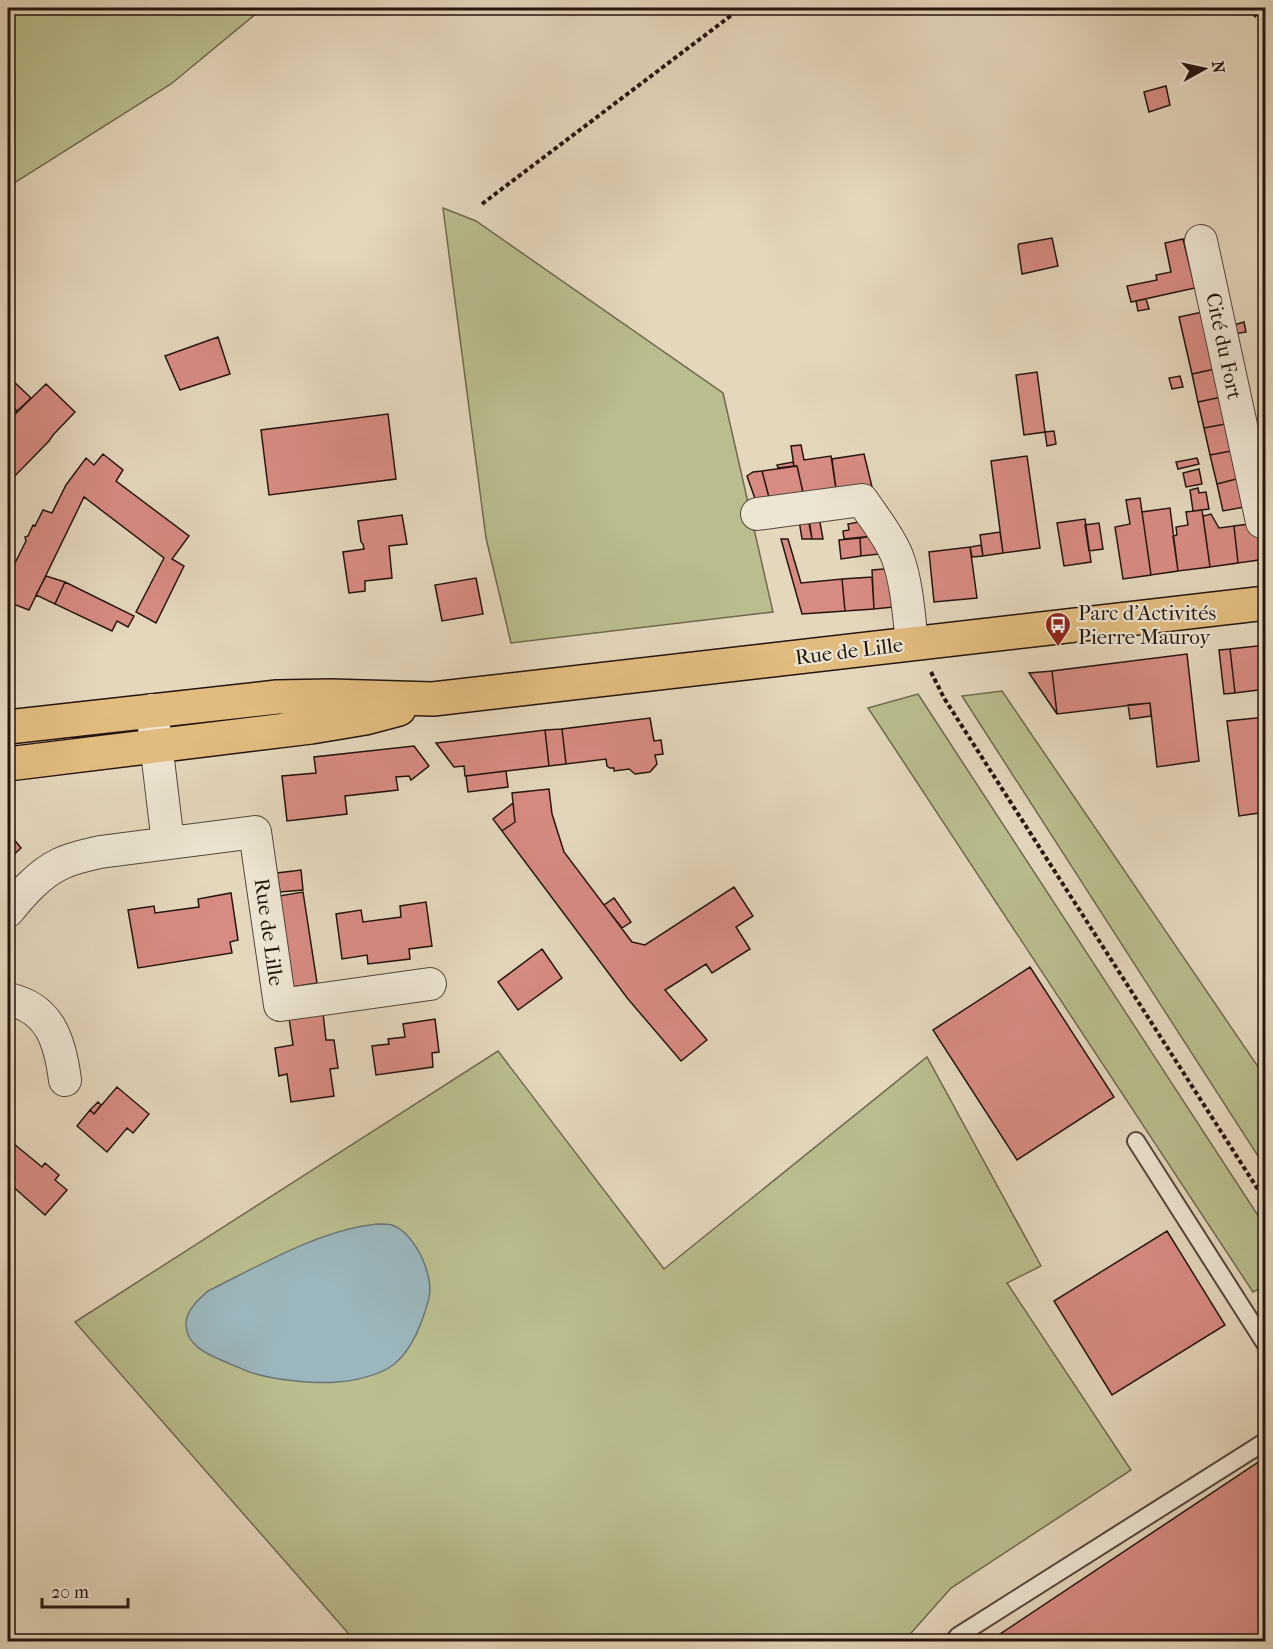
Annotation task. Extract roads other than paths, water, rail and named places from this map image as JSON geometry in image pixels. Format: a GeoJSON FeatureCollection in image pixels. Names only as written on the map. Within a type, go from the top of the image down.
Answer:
{"type":"FeatureCollection","features":[{"type":"Feature","properties":{"kind":"main road","name":"Rue de Lille"},"geometry":{"type":"LineString","coordinates":[[8,727],[252,699],[309,696],[433,699],[1266,603]]}},
{"type":"Feature","properties":{"kind":"main road","name":"Rue de Lille"},"geometry":{"type":"LineString","coordinates":[[8,764],[328,724],[384,713],[433,699]]}},
{"type":"Feature","properties":{"kind":"street","name":"Cité du Fort"},"geometry":{"type":"LineString","coordinates":[[1201,241],[1262,522]]}},
{"type":"Feature","properties":{"kind":"street"},"geometry":{"type":"LineString","coordinates":[[757,513],[862,500],[898,557],[912,644]]}},
{"type":"Feature","properties":{"kind":"street"},"geometry":{"type":"LineString","coordinates":[[152,710],[168,843]]}},
{"type":"Feature","properties":{"kind":"street","name":"Rue de Lille"},"geometry":{"type":"LineString","coordinates":[[8,911],[28,889],[59,865],[80,857],[100,852],[255,832],[280,1005],[430,984]]}},
{"type":"Feature","properties":{"kind":"street"},"geometry":{"type":"LineString","coordinates":[[8,999],[29,1006],[43,1017],[56,1042],[65,1080]]}},
{"type":"Feature","properties":{"kind":"lane"},"geometry":{"type":"LineString","coordinates":[[1136,1141],[1266,1345]]}},
{"type":"Feature","properties":{"kind":"lane"},"geometry":{"type":"LineString","coordinates":[[953,1641],[1266,1441]]}},
{"type":"Feature","properties":{"kind":"water"},"geometry":{"type":"Polygon","coordinates":[[[378,1224],[399,1228],[410,1239],[423,1261],[430,1288],[427,1305],[413,1340],[402,1356],[388,1369],[366,1377],[344,1381],[285,1380],[253,1373],[216,1358],[201,1350],[190,1339],[186,1324],[188,1314],[208,1291],[313,1241],[356,1227],[378,1224]]]}},
{"type":"Feature","properties":{"kind":"place","name":"Parc d'Activités Pierre Mauroy"},"geometry":{"type":"Point","coordinates":[1058,648]}}]}
